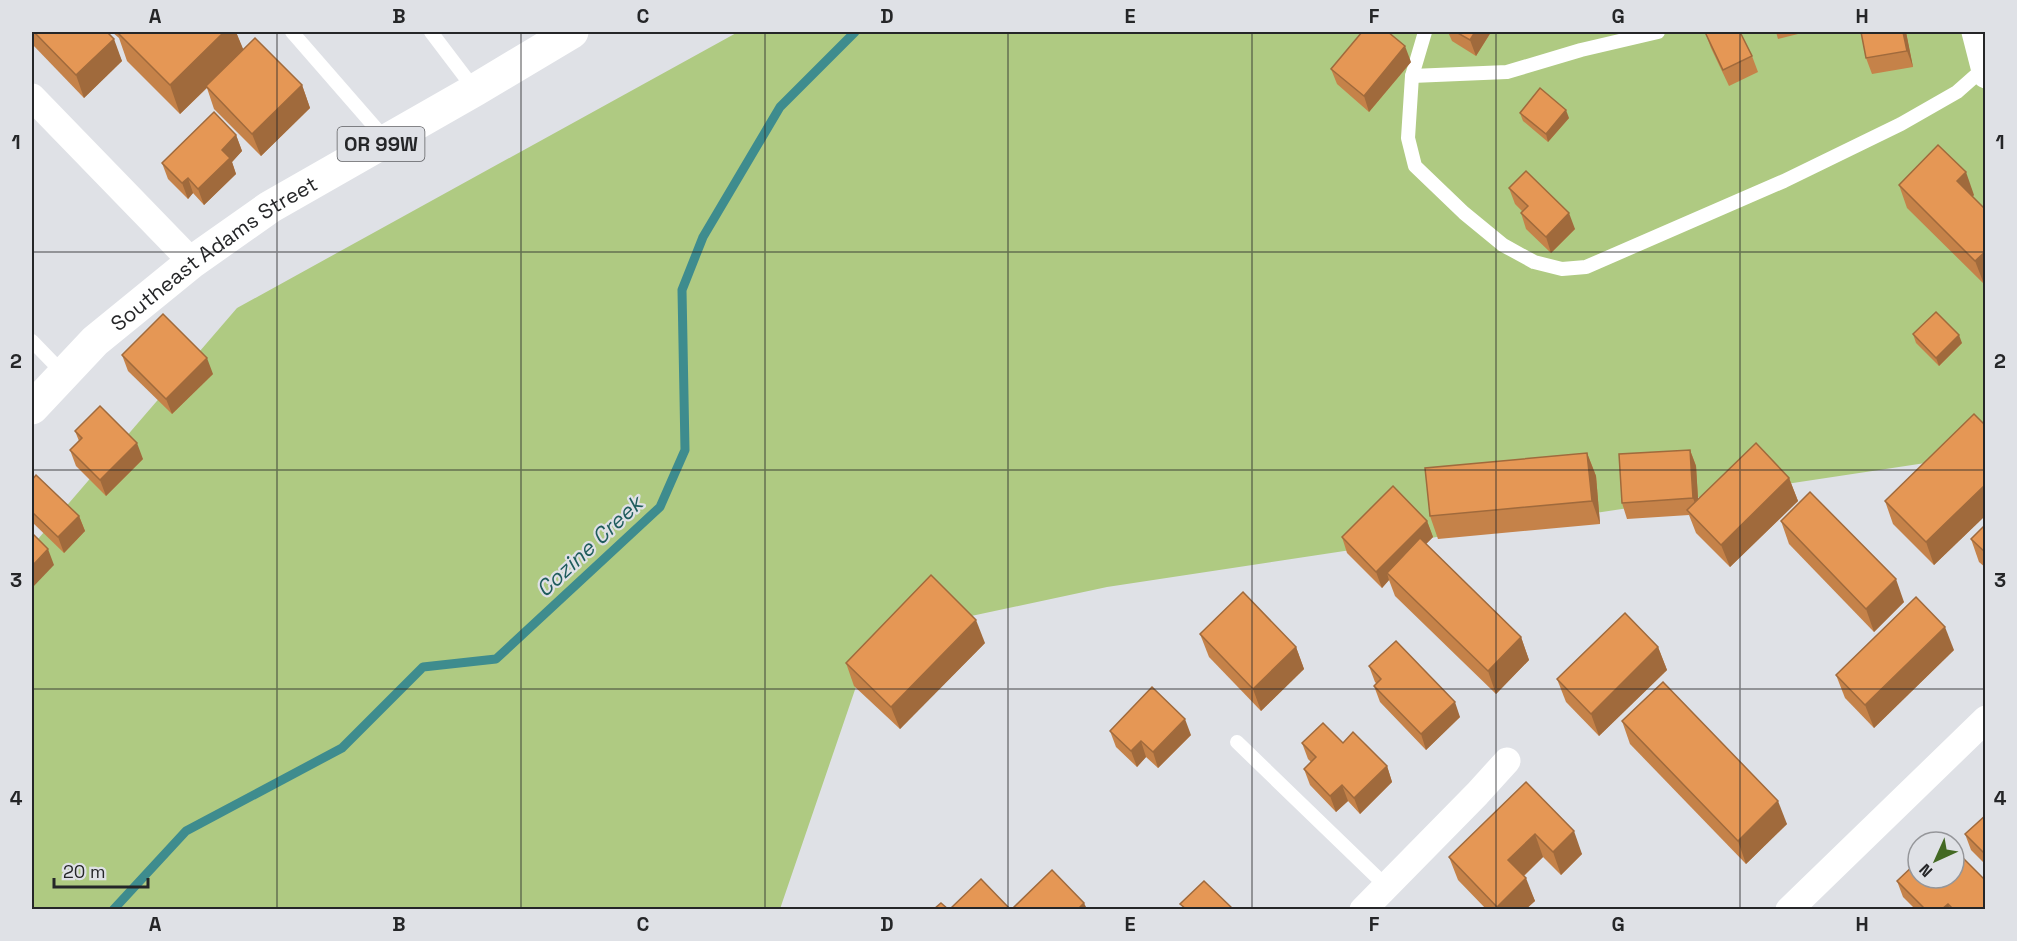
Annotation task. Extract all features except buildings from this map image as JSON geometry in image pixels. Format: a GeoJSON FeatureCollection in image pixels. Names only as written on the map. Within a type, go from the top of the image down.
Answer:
{"type":"FeatureCollection","features":[{"type":"Feature","properties":{"kind":"highway","name":"Southeast Adams Street"},"geometry":{"type":"LineString","coordinates":[[32,408],[95,341],[192,262],[270,207],[475,90],[569,32]]}},
{"type":"Feature","properties":{"kind":"street"},"geometry":{"type":"LineString","coordinates":[[1975,32],[1985,71]]}},
{"type":"Feature","properties":{"kind":"street"},"geometry":{"type":"LineString","coordinates":[[32,97],[192,262]]}},
{"type":"Feature","properties":{"kind":"street"},"geometry":{"type":"LineString","coordinates":[[1789,909],[1986,719]]}},
{"type":"Feature","properties":{"kind":"street"},"geometry":{"type":"LineString","coordinates":[[1363,909],[1507,761]]}},
{"type":"Feature","properties":{"kind":"lane"},"geometry":{"type":"LineString","coordinates":[[292,32],[387,141]]}},
{"type":"Feature","properties":{"kind":"lane"},"geometry":{"type":"LineString","coordinates":[[434,32],[475,90]]}},
{"type":"Feature","properties":{"kind":"lane"},"geometry":{"type":"LineString","coordinates":[[1425,32],[1412,76],[1408,138],[1414,166],[1464,213],[1503,245],[1534,262],[1563,269],[1586,267],[1784,181],[1900,124],[1957,92],[1985,71]]}},
{"type":"Feature","properties":{"kind":"lane"},"geometry":{"type":"LineString","coordinates":[[1412,76],[1507,72],[1581,50],[1658,32]]}},
{"type":"Feature","properties":{"kind":"lane"},"geometry":{"type":"LineString","coordinates":[[32,341],[63,374]]}},
{"type":"Feature","properties":{"kind":"lane"},"geometry":{"type":"LineString","coordinates":[[1237,742],[1386,886]]}},
{"type":"Feature","properties":{"kind":"green space"},"geometry":{"type":"Polygon","coordinates":[[[738,32],[1985,32],[1985,454],[1107,587],[873,637],[780,909],[32,910],[32,546],[237,308],[738,32]]]}},
{"type":"Feature","properties":{"kind":"waterway","name":"Cozine Creek"},"geometry":{"type":"LineString","coordinates":[[113,910],[186,831],[342,748],[423,667],[496,659],[660,507],[685,450],[682,290],[703,237],[780,107],[855,32]]}}]}
